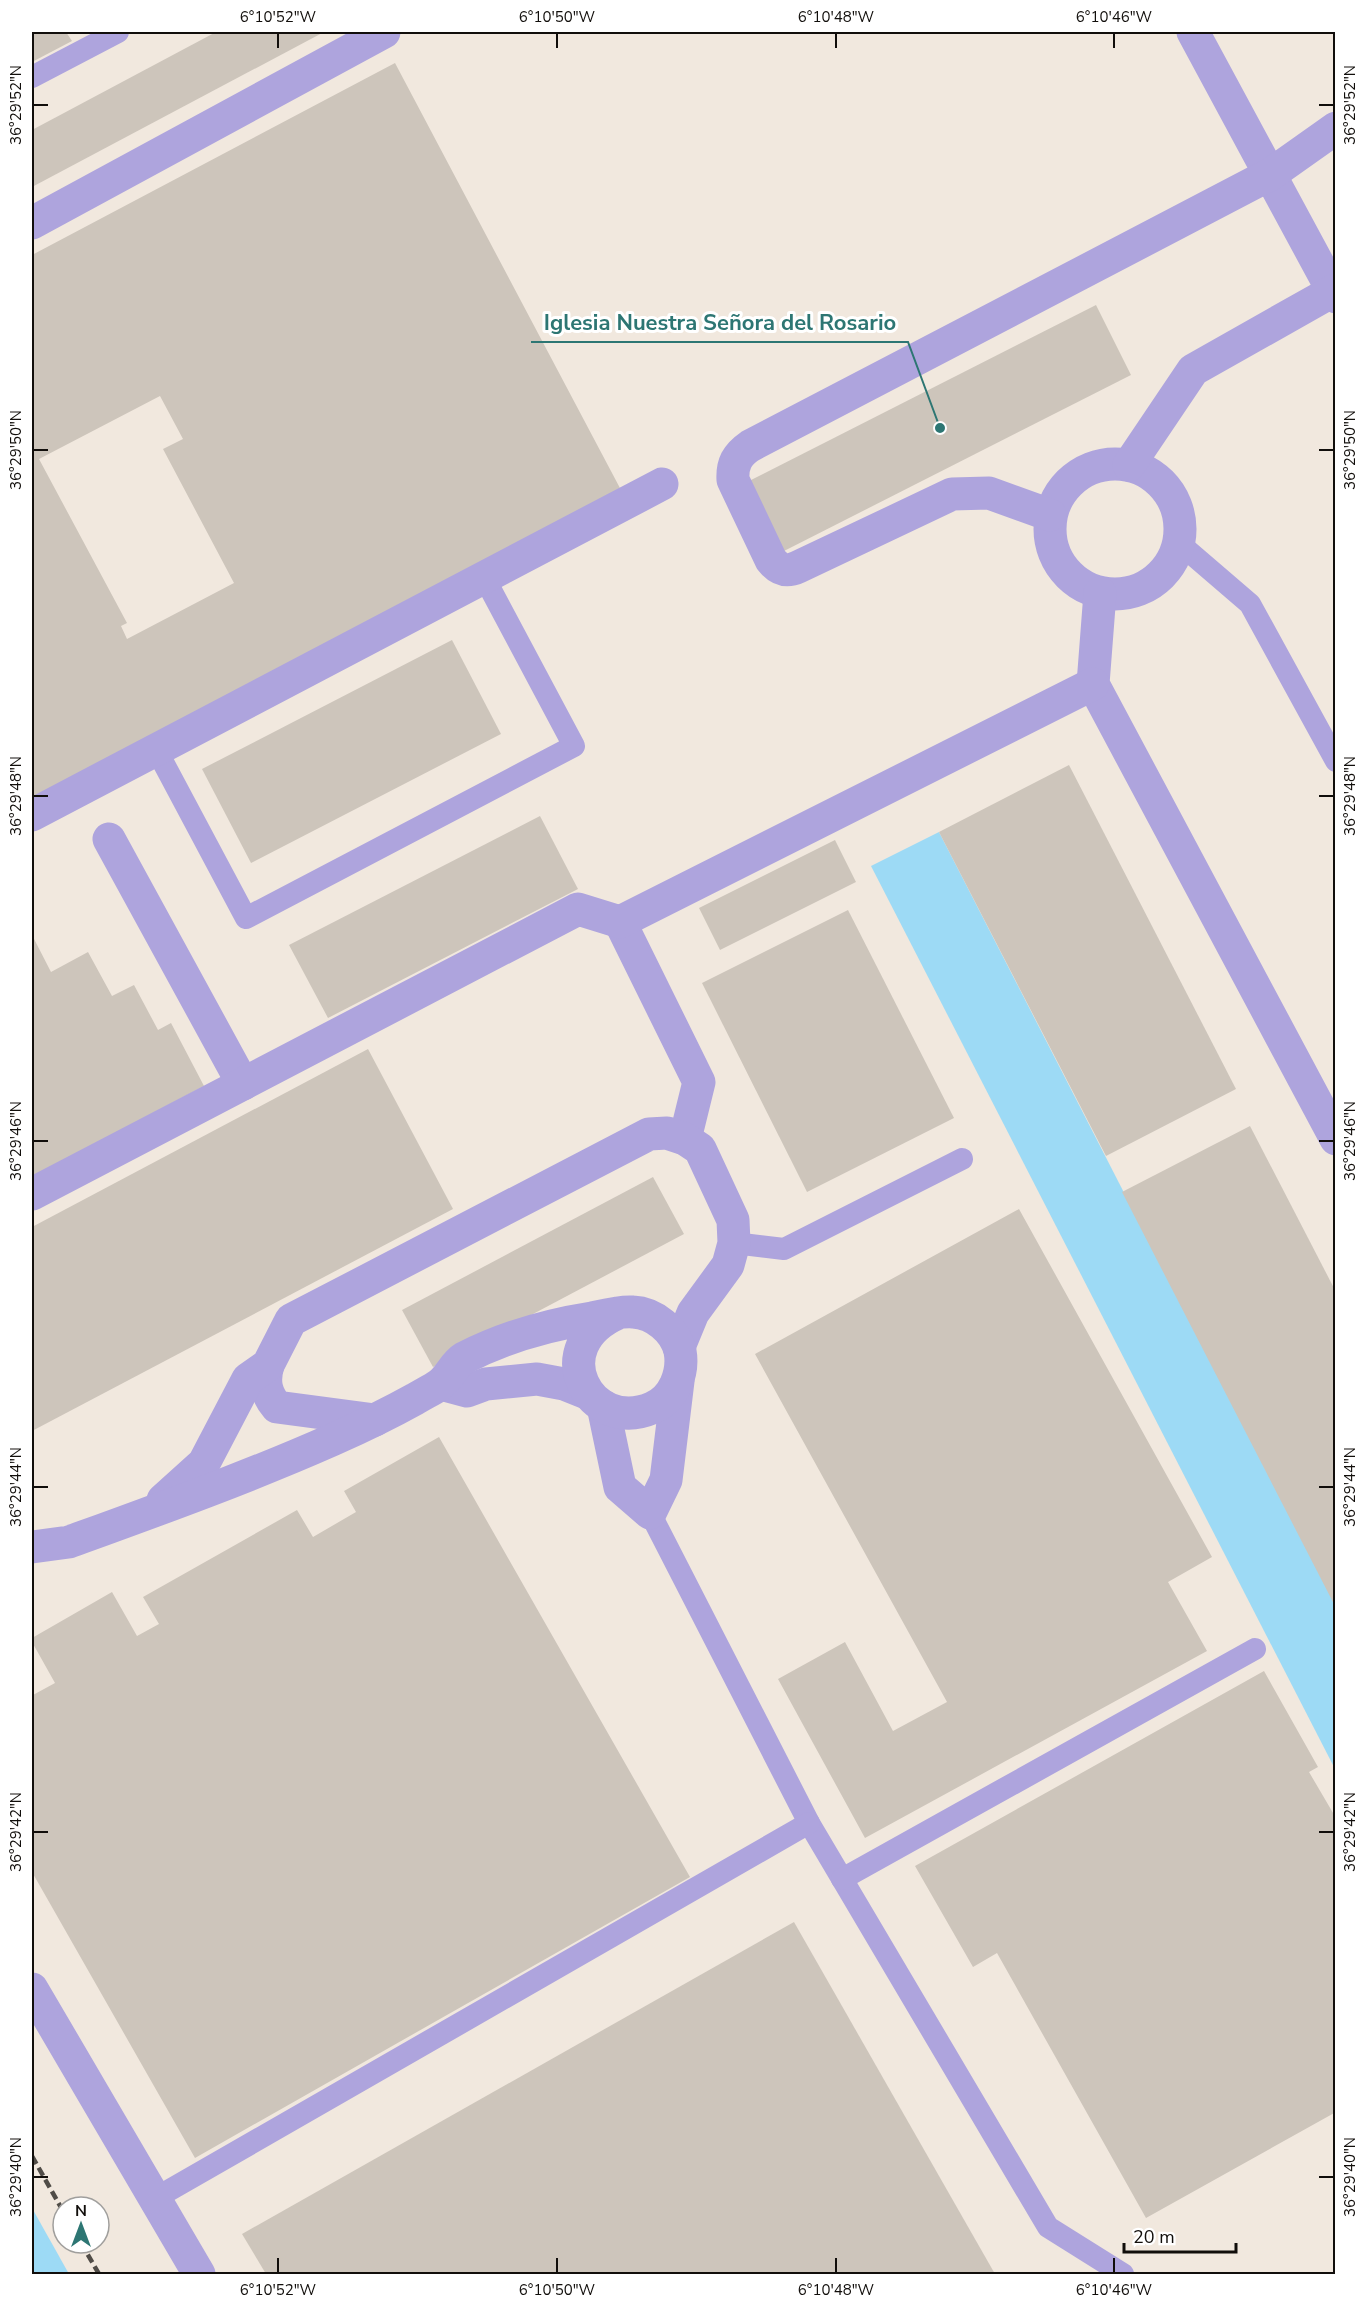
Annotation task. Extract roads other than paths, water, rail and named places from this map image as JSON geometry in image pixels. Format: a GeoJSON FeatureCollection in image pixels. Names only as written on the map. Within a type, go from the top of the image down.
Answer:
{"type":"FeatureCollection","features":[{"type":"Feature","properties":{"kind":"street"},"geometry":{"type":"LineString","coordinates":[[1129,465],[1192,370],[1334,294],[1193,32]]}},
{"type":"Feature","properties":{"kind":"street"},"geometry":{"type":"LineString","coordinates":[[32,223],[380,33]]}},
{"type":"Feature","properties":{"kind":"street"},"geometry":{"type":"LineString","coordinates":[[1050,515],[989,493],[952,494],[793,569],[786,570],[780,569],[771,560],[733,480],[733,470],[741,452],[750,446],[1271,174],[1335,128]]}},
{"type":"Feature","properties":{"kind":"street"},"geometry":{"type":"LineString","coordinates":[[1103,464],[1129,465],[1152,476],[1170,494],[1179,518],[1179,543],[1168,567],[1150,584],[1126,594],[1100,593],[1077,583],[1059,564],[1049,540],[1050,515],[1060,491],[1079,474],[1103,464]]}},
{"type":"Feature","properties":{"kind":"street"},"geometry":{"type":"LineString","coordinates":[[32,814],[662,484]]}},
{"type":"Feature","properties":{"kind":"street"},"geometry":{"type":"LineString","coordinates":[[1100,593],[1093,684],[1333,1130]]}},
{"type":"Feature","properties":{"kind":"street"},"geometry":{"type":"LineString","coordinates":[[32,1194],[578,909],[620,922],[1093,684]]}},
{"type":"Feature","properties":{"kind":"street"},"geometry":{"type":"LineString","coordinates":[[109,838],[243,1083]]}},
{"type":"Feature","properties":{"kind":"street"},"geometry":{"type":"LineString","coordinates":[[620,922],[699,1082],[685,1139]]}},
{"type":"Feature","properties":{"kind":"street"},"geometry":{"type":"LineString","coordinates":[[377,1420],[277,1407],[269,1398],[265,1387],[268,1365],[291,1320],[649,1134],[668,1133],[685,1139],[700,1149],[733,1220],[734,1243],[728,1265],[693,1313],[679,1347]]}},
{"type":"Feature","properties":{"kind":"street"},"geometry":{"type":"LineString","coordinates":[[32,1547],[69,1542],[288,1459],[377,1420],[441,1384],[461,1360],[503,1340],[552,1325],[618,1313],[633,1312],[648,1315],[667,1328],[679,1347],[681,1362],[666,1480],[650,1513],[620,1487],[596,1400],[581,1378],[579,1361],[582,1345],[590,1331],[603,1320],[618,1313]]}},
{"type":"Feature","properties":{"kind":"street"},"geometry":{"type":"LineString","coordinates":[[149,1512],[204,1463],[248,1379],[268,1365]]}},
{"type":"Feature","properties":{"kind":"street"},"geometry":{"type":"LineString","coordinates":[[441,1384],[467,1391],[486,1384],[537,1379],[564,1384],[619,1413],[637,1414],[662,1402],[669,1396],[678,1381]]}},
{"type":"Feature","properties":{"kind":"street"},"geometry":{"type":"LineString","coordinates":[[32,1989],[199,2274]]}},
{"type":"Feature","properties":{"kind":"lane"},"geometry":{"type":"LineString","coordinates":[[32,77],[118,32]]}},
{"type":"Feature","properties":{"kind":"lane"},"geometry":{"type":"LineString","coordinates":[[1179,543],[1250,604],[1335,761]]}},
{"type":"Feature","properties":{"kind":"lane"},"geometry":{"type":"LineString","coordinates":[[156,749],[246,918],[256,913],[574,746],[484,577]]}},
{"type":"Feature","properties":{"kind":"lane"},"geometry":{"type":"LineString","coordinates":[[734,1243],[784,1249],[962,1159]]}},
{"type":"Feature","properties":{"kind":"lane"},"geometry":{"type":"LineString","coordinates":[[650,1513],[809,1823],[1048,2227],[1123,2274]]}},
{"type":"Feature","properties":{"kind":"lane"},"geometry":{"type":"LineString","coordinates":[[842,1879],[1255,1649]]}},
{"type":"Feature","properties":{"kind":"lane"},"geometry":{"type":"LineString","coordinates":[[154,2199],[809,1823]]}},
{"type":"Feature","properties":{"kind":"water"},"geometry":{"type":"Polygon","coordinates":[[[939,832],[1335,1604],[1335,1769],[871,866],[939,832]]]}},
{"type":"Feature","properties":{"kind":"water"},"geometry":{"type":"Polygon","coordinates":[[[32,2208],[51,2242],[51,2255],[58,2255],[69,2274],[32,2274],[32,2208]]]}},
{"type":"Feature","properties":{"kind":"railway"},"geometry":{"type":"LineString","coordinates":[[32,2156],[54,2195]]}},
{"type":"Feature","properties":{"kind":"railway"},"geometry":{"type":"LineString","coordinates":[[88,2255],[99,2274]]}},
{"type":"Feature","properties":{"kind":"place","name":"Iglesia Nuestra Señora del Rosario"},"geometry":{"type":"Point","coordinates":[940,428]}}]}
